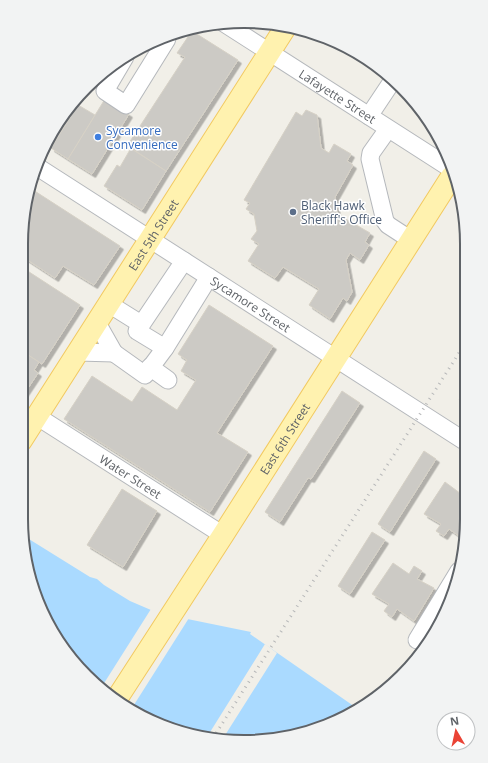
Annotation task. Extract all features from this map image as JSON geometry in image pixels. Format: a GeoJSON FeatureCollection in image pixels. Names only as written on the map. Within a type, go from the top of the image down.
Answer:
{"type":"FeatureCollection","features":[{"type":"Feature","properties":{"kind":"main road","name":"East 5th Street"},"geometry":{"type":"LineString","coordinates":[[28,432],[283,32]]}},
{"type":"Feature","properties":{"kind":"main road","name":"East 6th Street"},"geometry":{"type":"LineString","coordinates":[[119,695],[450,179]]}},
{"type":"Feature","properties":{"kind":"street","name":"Lafayette Street"},"geometry":{"type":"LineString","coordinates":[[230,28],[445,165]]}},
{"type":"Feature","properties":{"kind":"street"},"geometry":{"type":"LineString","coordinates":[[119,68],[105,91],[126,105],[165,43]]}},
{"type":"Feature","properties":{"kind":"street"},"geometry":{"type":"LineString","coordinates":[[369,116],[390,85]]}},
{"type":"Feature","properties":{"kind":"street"},"geometry":{"type":"LineString","coordinates":[[388,129],[371,153],[370,159],[385,221],[388,225],[411,240]]}},
{"type":"Feature","properties":{"kind":"street","name":"Sycamore Street"},"geometry":{"type":"LineString","coordinates":[[41,169],[460,438]]}},
{"type":"Feature","properties":{"kind":"street"},"geometry":{"type":"LineString","coordinates":[[165,348],[137,331],[184,261]]}},
{"type":"Feature","properties":{"kind":"street"},"geometry":{"type":"LineString","coordinates":[[97,323],[114,354],[145,375],[165,348],[209,277]]}},
{"type":"Feature","properties":{"kind":"street"},"geometry":{"type":"LineString","coordinates":[[109,304],[141,324]]}},
{"type":"Feature","properties":{"kind":"street"},"geometry":{"type":"LineString","coordinates":[[78,352],[114,354]]}},
{"type":"Feature","properties":{"kind":"street"},"geometry":{"type":"LineString","coordinates":[[150,368],[168,380]]}},
{"type":"Feature","properties":{"kind":"street","name":"Water Street"},"geometry":{"type":"LineString","coordinates":[[38,417],[223,535]]}},
{"type":"Feature","properties":{"kind":"street"},"geometry":{"type":"LineString","coordinates":[[417,640],[449,587]]}},
{"type":"Feature","properties":{"kind":"water"},"geometry":{"type":"Polygon","coordinates":[[[29,539],[90,577],[97,579],[130,601],[158,613],[251,632],[250,634],[353,705],[340,713],[313,724],[286,731],[258,735],[230,735],[202,731],[175,724],[148,713],[124,699],[91,672],[64,639],[50,615],[39,588],[32,561],[29,539]]]}},
{"type":"Feature","properties":{"kind":"pier"},"geometry":{"type":"Polygon","coordinates":[[[151,609],[189,618],[134,705],[124,699],[104,683],[151,609]]]}},
{"type":"Feature","properties":{"kind":"pier"},"geometry":{"type":"Polygon","coordinates":[[[265,644],[277,653],[226,734],[210,732],[265,644]]]}},
{"type":"Feature","properties":{"kind":"building"},"geometry":{"type":"Polygon","coordinates":[[[196,33],[238,60],[166,171],[127,146],[185,57],[177,53],[189,35],[196,33]]]}},
{"type":"Feature","properties":{"kind":"building","name":"Sycamore Convenience"},"geometry":{"type":"Polygon","coordinates":[[[105,99],[129,114],[92,174],[68,159],[105,99]]]}},
{"type":"Feature","properties":{"kind":"building"},"geometry":{"type":"Polygon","coordinates":[[[79,106],[95,115],[68,159],[51,148],[79,106]]]}},
{"type":"Feature","properties":{"kind":"building","name":"Black Hawk Sheriff's Office"},"geometry":{"type":"Polygon","coordinates":[[[306,110],[317,115],[321,148],[329,153],[334,144],[351,154],[347,161],[353,165],[335,197],[337,214],[370,233],[365,242],[369,245],[360,260],[350,253],[346,260],[352,292],[347,301],[343,298],[330,319],[309,305],[319,289],[283,267],[275,278],[248,261],[259,244],[251,239],[257,231],[254,214],[246,209],[250,203],[244,200],[296,112],[302,116],[306,110]]]}},
{"type":"Feature","properties":{"kind":"building"},"geometry":{"type":"Polygon","coordinates":[[[131,148],[166,171],[142,210],[104,186],[117,165],[120,167],[131,148]]]}},
{"type":"Feature","properties":{"kind":"building"},"geometry":{"type":"Polygon","coordinates":[[[34,191],[120,246],[94,285],[63,266],[55,278],[28,260],[28,230],[34,191]]]}},
{"type":"Feature","properties":{"kind":"building"},"geometry":{"type":"Polygon","coordinates":[[[28,271],[80,305],[42,364],[28,355],[28,271]]]}},
{"type":"Feature","properties":{"kind":"building"},"geometry":{"type":"Polygon","coordinates":[[[209,305],[273,346],[217,433],[248,452],[210,512],[64,419],[92,376],[132,402],[142,387],[177,410],[196,380],[181,371],[187,360],[178,354],[209,305]]]}},
{"type":"Feature","properties":{"kind":"building"},"geometry":{"type":"Polygon","coordinates":[[[28,355],[39,362],[34,370],[38,373],[28,388],[28,355]]]}},
{"type":"Feature","properties":{"kind":"building"},"geometry":{"type":"Polygon","coordinates":[[[342,391],[360,403],[311,479],[308,478],[280,522],[265,512],[342,391]]]}},
{"type":"Feature","properties":{"kind":"building"},"geometry":{"type":"Polygon","coordinates":[[[424,451],[436,459],[390,532],[378,524],[424,451]]]}},
{"type":"Feature","properties":{"kind":"building"},"geometry":{"type":"Polygon","coordinates":[[[445,482],[460,493],[460,536],[449,529],[444,536],[436,531],[441,524],[424,514],[445,482]]]}},
{"type":"Feature","properties":{"kind":"building"},"geometry":{"type":"Polygon","coordinates":[[[122,489],[157,511],[123,567],[87,545],[122,489]]]}},
{"type":"Feature","properties":{"kind":"building"},"geometry":{"type":"Polygon","coordinates":[[[372,532],[385,540],[350,594],[338,586],[372,532]]]}},
{"type":"Feature","properties":{"kind":"building"},"geometry":{"type":"Polygon","coordinates":[[[393,563],[409,574],[414,566],[422,571],[417,579],[434,588],[414,621],[397,609],[392,617],[384,611],[389,604],[372,594],[393,563]]]}},
{"type":"Feature","properties":{"kind":"railway"},"geometry":{"type":"LineString","coordinates":[[216,733],[460,351]]}},
{"type":"Feature","properties":{"kind":"place","name":"Sycamore Convenience"},"geometry":{"type":"Point","coordinates":[98,137]}},
{"type":"Feature","properties":{"kind":"place","name":"Black Hawk Sheriff's Office"},"geometry":{"type":"Point","coordinates":[293,212]}}]}
